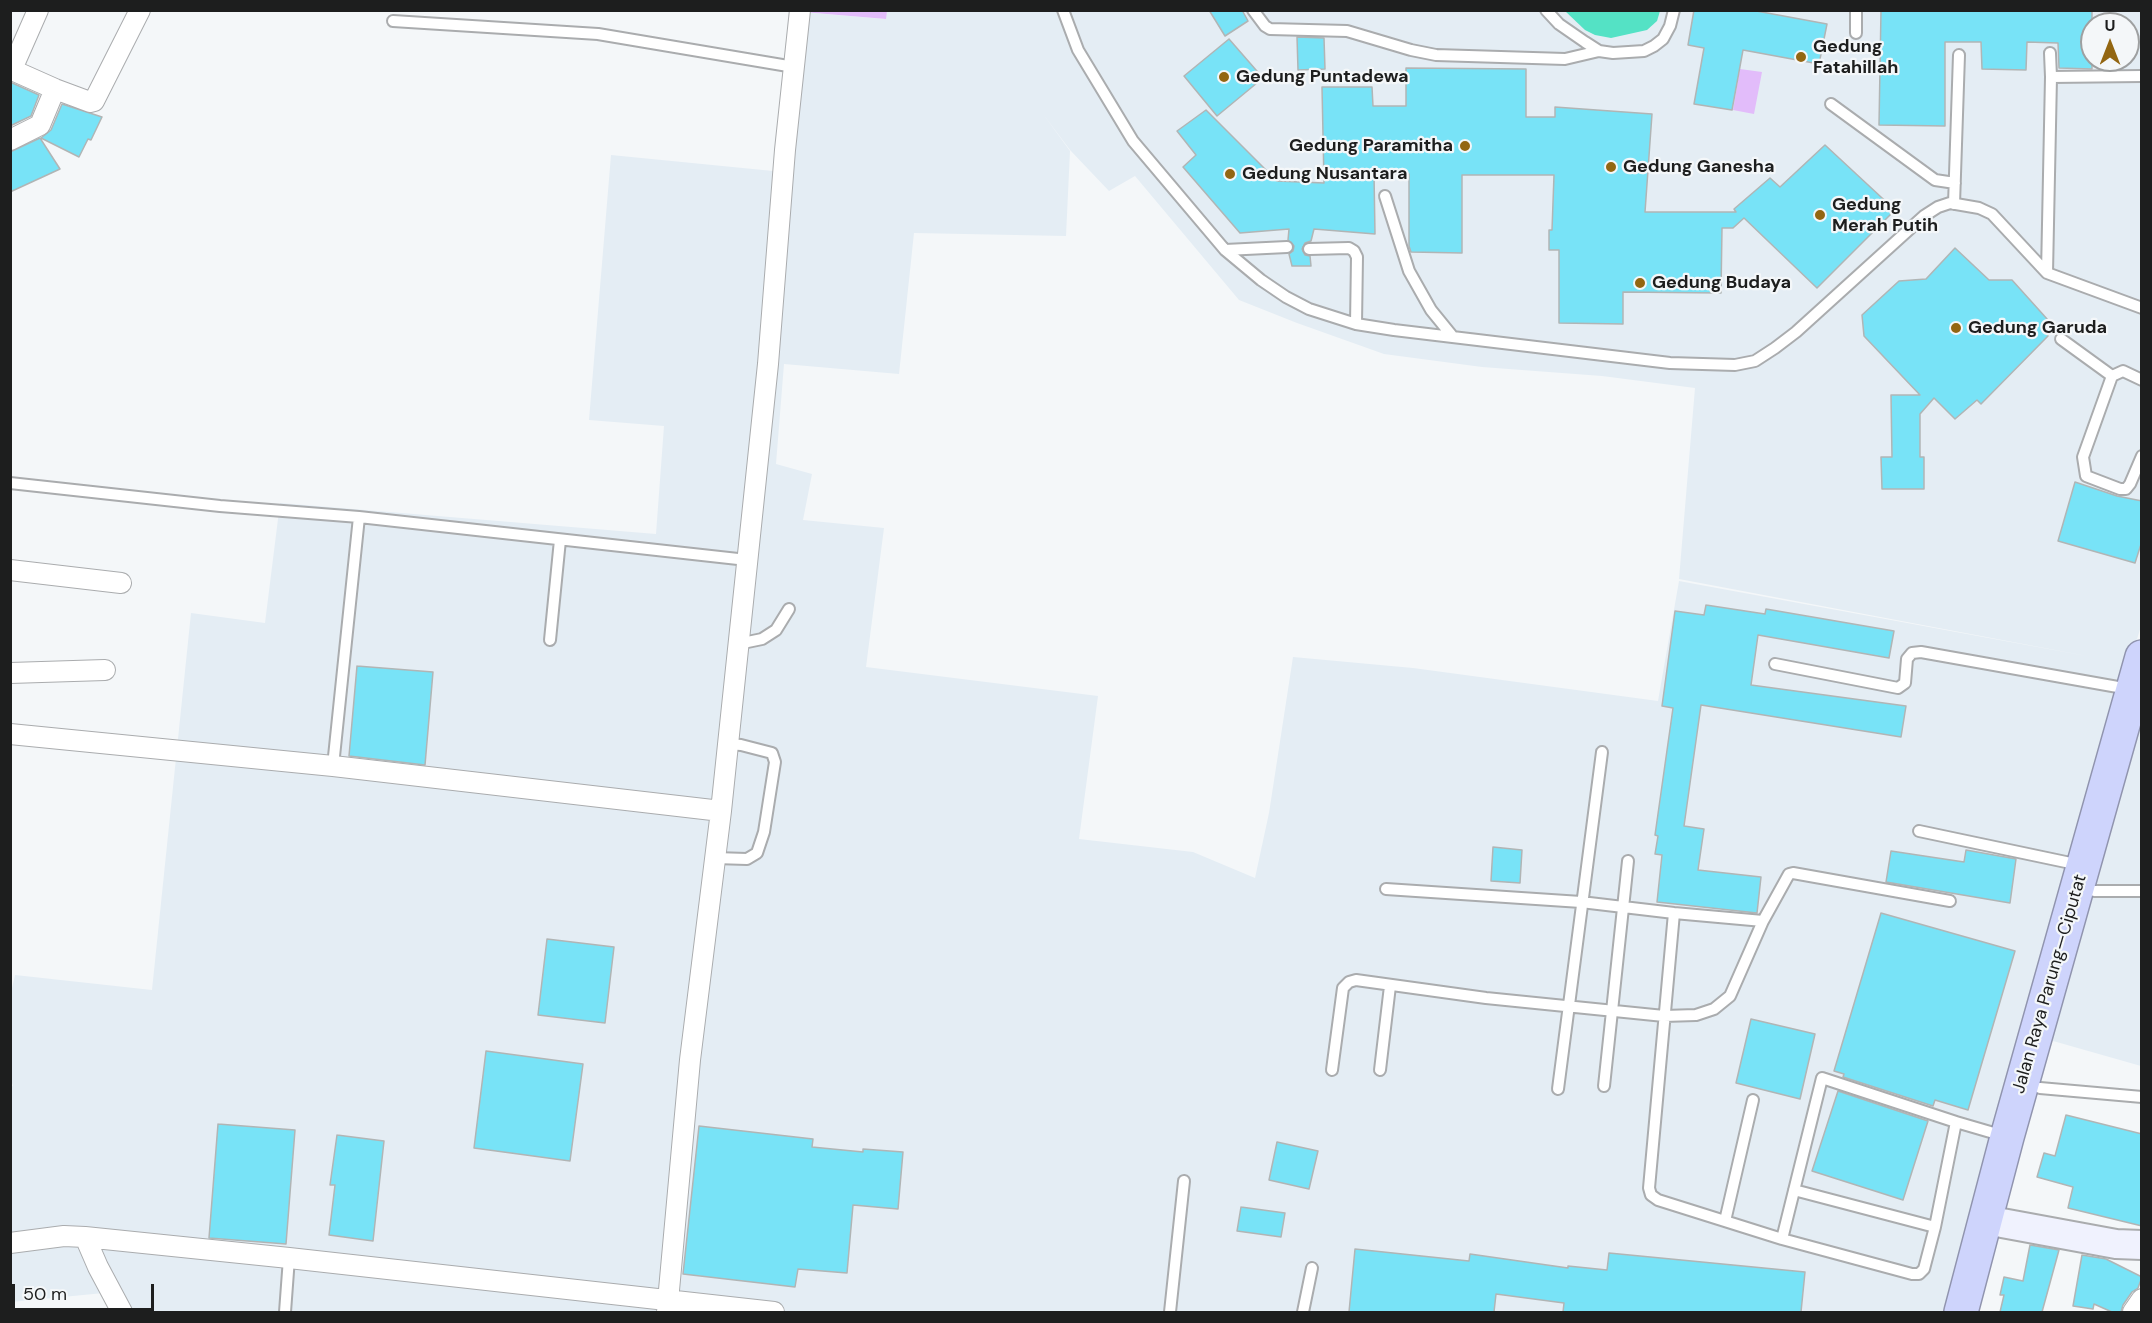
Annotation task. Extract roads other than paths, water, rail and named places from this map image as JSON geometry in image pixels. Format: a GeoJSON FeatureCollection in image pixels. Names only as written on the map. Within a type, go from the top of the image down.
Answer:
{"type":"FeatureCollection","features":[{"type":"Feature","properties":{"kind":"highway","name":"Jalan Raya Parung—Ciputat"},"geometry":{"type":"LineString","coordinates":[[1979,1312],[2040,1089],[2131,690],[2142,657]]}},
{"type":"Feature","properties":{"kind":"highway","name":"Jalan Raya Parung—Ciputat"},"geometry":{"type":"LineString","coordinates":[[1961,1312],[2007,1137],[2089,879],[2142,731]]}},
{"type":"Feature","properties":{"kind":"street"},"geometry":{"type":"LineString","coordinates":[[38,10],[11,69],[90,102],[97,98],[140,10]]}},
{"type":"Feature","properties":{"kind":"street"},"geometry":{"type":"LineString","coordinates":[[667,1307],[690,1060],[721,811],[768,364],[785,150],[800,10]]}},
{"type":"Feature","properties":{"kind":"street"},"geometry":{"type":"LineString","coordinates":[[10,140],[40,125],[55,89]]}},
{"type":"Feature","properties":{"kind":"street"},"geometry":{"type":"LineString","coordinates":[[10,570],[121,583]]}},
{"type":"Feature","properties":{"kind":"street"},"geometry":{"type":"LineString","coordinates":[[10,673],[105,670]]}},
{"type":"Feature","properties":{"kind":"street"},"geometry":{"type":"LineString","coordinates":[[10,734],[333,766],[721,811]]}},
{"type":"Feature","properties":{"kind":"street"},"geometry":{"type":"LineString","coordinates":[[2002,1223],[2116,1244],[2142,1245]]}},
{"type":"Feature","properties":{"kind":"street"},"geometry":{"type":"LineString","coordinates":[[10,1243],[64,1236],[85,1237],[289,1258],[667,1307],[774,1312]]}},
{"type":"Feature","properties":{"kind":"street"},"geometry":{"type":"LineString","coordinates":[[85,1237],[122,1312]]}},
{"type":"Feature","properties":{"kind":"street"},"geometry":{"type":"LineString","coordinates":[[2133,1312],[2142,1299]]}},
{"type":"Feature","properties":{"kind":"lane"},"geometry":{"type":"LineString","coordinates":[[1064,10],[1078,50],[1133,141],[1225,250],[1286,297],[1309,309],[1356,324],[1697,365],[1735,365],[1755,361],[1796,332],[1924,216],[1938,207],[1954,204],[1979,208],[1992,214],[2047,273],[2142,308]]}},
{"type":"Feature","properties":{"kind":"lane"},"geometry":{"type":"LineString","coordinates":[[1253,10],[1270,29],[1347,32],[1436,55],[1566,59],[1599,51],[1613,53],[1644,51],[1663,39],[1670,26],[1674,10]]}},
{"type":"Feature","properties":{"kind":"lane"},"geometry":{"type":"LineString","coordinates":[[1546,10],[1559,24],[1599,51]]}},
{"type":"Feature","properties":{"kind":"lane"},"geometry":{"type":"LineString","coordinates":[[1856,10],[1856,33]]}},
{"type":"Feature","properties":{"kind":"lane"},"geometry":{"type":"LineString","coordinates":[[393,21],[598,34],[794,67]]}},
{"type":"Feature","properties":{"kind":"lane"},"geometry":{"type":"LineString","coordinates":[[2047,273],[2051,77],[2049,54]]}},
{"type":"Feature","properties":{"kind":"lane"},"geometry":{"type":"LineString","coordinates":[[1954,204],[1959,55]]}},
{"type":"Feature","properties":{"kind":"lane"},"geometry":{"type":"LineString","coordinates":[[2051,77],[2142,76]]}},
{"type":"Feature","properties":{"kind":"lane"},"geometry":{"type":"LineString","coordinates":[[1831,105],[1935,180],[1955,183]]}},
{"type":"Feature","properties":{"kind":"lane"},"geometry":{"type":"LineString","coordinates":[[1385,196],[1409,271],[1431,310],[1453,337]]}},
{"type":"Feature","properties":{"kind":"lane"},"geometry":{"type":"LineString","coordinates":[[1225,250],[1287,247]]}},
{"type":"Feature","properties":{"kind":"lane"},"geometry":{"type":"LineString","coordinates":[[1309,249],[1349,248],[1354,251],[1357,257],[1356,324]]}},
{"type":"Feature","properties":{"kind":"lane"},"geometry":{"type":"LineString","coordinates":[[2061,339],[2112,376]]}},
{"type":"Feature","properties":{"kind":"lane"},"geometry":{"type":"LineString","coordinates":[[2142,380],[2123,371],[2112,376],[2083,457],[2086,476],[2120,489],[2126,489],[2142,456]]}},
{"type":"Feature","properties":{"kind":"lane"},"geometry":{"type":"LineString","coordinates":[[10,483],[220,506],[359,517],[747,560]]}},
{"type":"Feature","properties":{"kind":"lane"},"geometry":{"type":"LineString","coordinates":[[333,766],[359,517]]}},
{"type":"Feature","properties":{"kind":"lane"},"geometry":{"type":"LineString","coordinates":[[550,640],[560,540]]}},
{"type":"Feature","properties":{"kind":"lane"},"geometry":{"type":"LineString","coordinates":[[738,644],[762,639],[776,630],[789,609]]}},
{"type":"Feature","properties":{"kind":"lane"},"geometry":{"type":"LineString","coordinates":[[1775,664],[1898,688],[1905,683],[1908,659],[1912,653],[1921,652],[2131,690]]}},
{"type":"Feature","properties":{"kind":"lane"},"geometry":{"type":"LineString","coordinates":[[715,858],[747,859],[757,853],[764,832],[775,762],[772,753],[728,744]]}},
{"type":"Feature","properties":{"kind":"lane"},"geometry":{"type":"LineString","coordinates":[[1558,1089],[1602,752]]}},
{"type":"Feature","properties":{"kind":"lane"},"geometry":{"type":"LineString","coordinates":[[1919,831],[2089,879],[2142,891]]}},
{"type":"Feature","properties":{"kind":"lane"},"geometry":{"type":"LineString","coordinates":[[1604,1086],[1628,861]]}},
{"type":"Feature","properties":{"kind":"lane"},"geometry":{"type":"LineString","coordinates":[[1332,1070],[1343,988],[1349,982],[1356,980],[1486,998],[1612,1011],[1664,1016],[1696,1015],[1714,1010],[1730,996],[1763,921],[1789,874],[1950,901]]}},
{"type":"Feature","properties":{"kind":"lane"},"geometry":{"type":"LineString","coordinates":[[1386,889],[1581,902],[1674,914],[1763,921]]}},
{"type":"Feature","properties":{"kind":"lane"},"geometry":{"type":"LineString","coordinates":[[1674,914],[1649,1188],[1651,1195],[1658,1200],[1782,1239],[1918,1274],[1924,1269],[1935,1227],[1956,1122]]}},
{"type":"Feature","properties":{"kind":"lane"},"geometry":{"type":"LineString","coordinates":[[1380,1070],[1390,986]]}},
{"type":"Feature","properties":{"kind":"lane"},"geometry":{"type":"LineString","coordinates":[[1782,1239],[1822,1078],[2007,1137]]}},
{"type":"Feature","properties":{"kind":"lane"},"geometry":{"type":"LineString","coordinates":[[2040,1089],[2142,1097]]}},
{"type":"Feature","properties":{"kind":"lane"},"geometry":{"type":"LineString","coordinates":[[1725,1221],[1754,1100]]}},
{"type":"Feature","properties":{"kind":"lane"},"geometry":{"type":"LineString","coordinates":[[1170,1312],[1184,1181]]}},
{"type":"Feature","properties":{"kind":"lane"},"geometry":{"type":"LineString","coordinates":[[1794,1191],[1935,1227]]}},
{"type":"Feature","properties":{"kind":"lane"},"geometry":{"type":"LineString","coordinates":[[285,1312],[289,1258]]}},
{"type":"Feature","properties":{"kind":"lane"},"geometry":{"type":"LineString","coordinates":[[1304,1312],[1312,1268]]}},
{"type":"Feature","properties":{"kind":"place","name":"Gedung Fatahillah"},"geometry":{"type":"Point","coordinates":[1801,57]}},
{"type":"Feature","properties":{"kind":"place","name":"Gedung Puntadewa"},"geometry":{"type":"Point","coordinates":[1224,77]}},
{"type":"Feature","properties":{"kind":"place","name":"Gedung Paramitha"},"geometry":{"type":"Point","coordinates":[1465,146]}},
{"type":"Feature","properties":{"kind":"place","name":"Gedung Ganesha"},"geometry":{"type":"Point","coordinates":[1611,167]}},
{"type":"Feature","properties":{"kind":"place","name":"Gedung Nusantara"},"geometry":{"type":"Point","coordinates":[1230,174]}},
{"type":"Feature","properties":{"kind":"place","name":"Gedung Merah Putih"},"geometry":{"type":"Point","coordinates":[1820,215]}},
{"type":"Feature","properties":{"kind":"place","name":"Gedung Budaya"},"geometry":{"type":"Point","coordinates":[1640,283]}},
{"type":"Feature","properties":{"kind":"place","name":"Gedung Garuda"},"geometry":{"type":"Point","coordinates":[1956,328]}}]}
